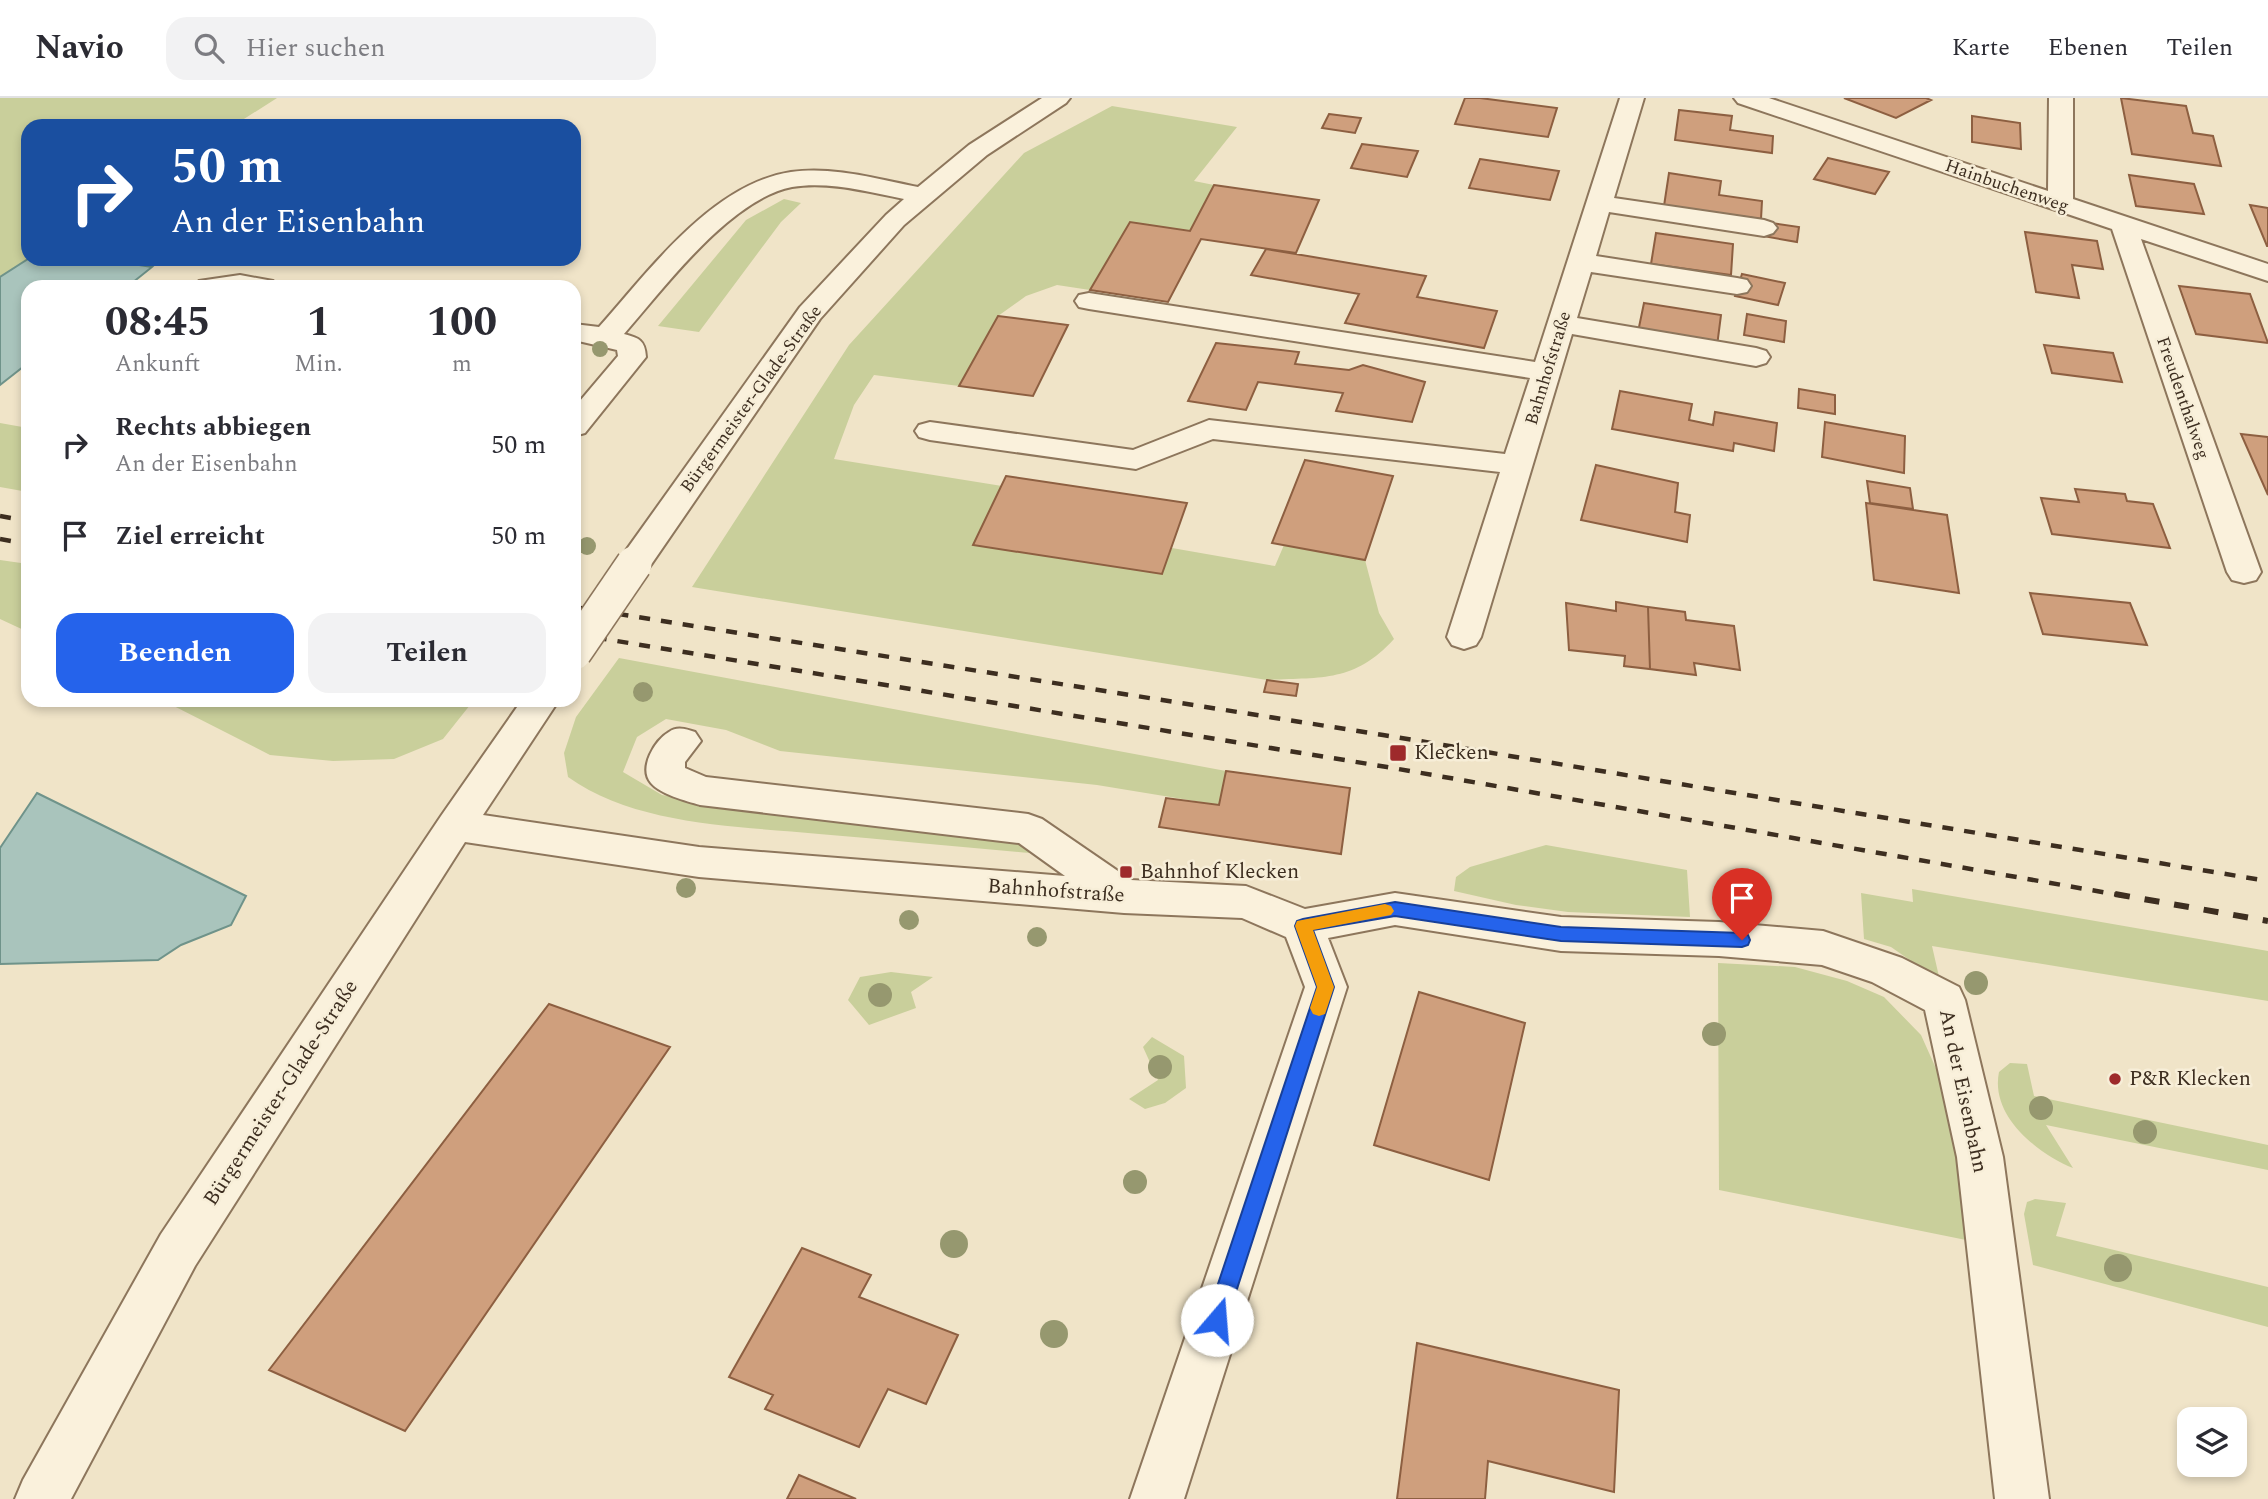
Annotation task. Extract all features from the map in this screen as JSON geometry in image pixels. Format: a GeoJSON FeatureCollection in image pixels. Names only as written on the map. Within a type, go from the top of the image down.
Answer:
{"type":"FeatureCollection","features":[{"type":"Feature","properties":{"kind":"street","name":"Bürgermeister-Glade-Straße"},"geometry":{"type":"LineString","coordinates":[[581,642],[810,313],[895,220],[978,150],[1058,98]]}},
{"type":"Feature","properties":{"kind":"street","name":"Bahnhofstraße"},"geometry":{"type":"LineString","coordinates":[[1464,637],[1632,98]]}},
{"type":"Feature","properties":{"kind":"street","name":"Hainbuchenweg"},"geometry":{"type":"LineString","coordinates":[[1746,98],[2268,272]]}},
{"type":"Feature","properties":{"kind":"street"},"geometry":{"type":"LineString","coordinates":[[2060,204],[2061,98]]}},
{"type":"Feature","properties":{"kind":"street"},"geometry":{"type":"LineString","coordinates":[[606,337],[716,217],[757,190],[788,180],[819,178],[923,196]]}},
{"type":"Feature","properties":{"kind":"street"},"geometry":{"type":"LineString","coordinates":[[1599,203],[1764,229]]}},
{"type":"Feature","properties":{"kind":"street","name":"Freudenthalweg"},"geometry":{"type":"LineString","coordinates":[[2123,224],[2244,572]]}},
{"type":"Feature","properties":{"kind":"street"},"geometry":{"type":"LineString","coordinates":[[1580,262],[1737,286]]}},
{"type":"Feature","properties":{"kind":"street"},"geometry":{"type":"LineString","coordinates":[[1089,301],[1546,372]]}},
{"type":"Feature","properties":{"kind":"street"},"geometry":{"type":"LineString","coordinates":[[1561,324],[1756,357]]}},
{"type":"Feature","properties":{"kind":"street"},"geometry":{"type":"LineString","coordinates":[[581,333],[631,345],[632,357],[581,419]]}},
{"type":"Feature","properties":{"kind":"street"},"geometry":{"type":"LineString","coordinates":[[930,431],[1136,460],[1209,429],[1517,466]]}},
{"type":"Feature","properties":{"kind":"street","name":"Bürgermeister-Glade-Straße"},"geometry":{"type":"LineString","coordinates":[[42,1499],[178,1250],[455,826],[536,707]]}},
{"type":"Feature","properties":{"kind":"street"},"geometry":{"type":"LineString","coordinates":[[682,741],[667,758],[665,775],[700,791],[1028,829],[1124,897]]}},
{"type":"Feature","properties":{"kind":"street","name":"Bahnhofstraße"},"geometry":{"type":"LineString","coordinates":[[455,826],[699,862],[1124,897],[1246,902],[1303,926]]}},
{"type":"Feature","properties":{"kind":"street","name":"An der Eisenbahn"},"geometry":{"type":"LineString","coordinates":[[1303,926],[1395,909],[1561,934],[1719,939],[1812,947],[1887,970],[1944,1000],[1980,1157],[2022,1499]]}},
{"type":"Feature","properties":{"kind":"street"},"geometry":{"type":"LineString","coordinates":[[1157,1499],[1326,987],[1303,926]]}},
{"type":"Feature","properties":{"kind":"green space"},"geometry":{"type":"Polygon","coordinates":[[[0,98],[277,98],[244,119],[21,119],[21,264],[0,277],[0,98]]]}},
{"type":"Feature","properties":{"kind":"green space"},"geometry":{"type":"Polygon","coordinates":[[[1112,106],[1237,127],[1194,181],[1214,185],[1190,231],[1130,222],[1090,290],[1057,285],[1026,296],[998,316],[959,386],[874,375],[854,405],[834,459],[1002,486],[973,545],[1161,574],[1172,548],[1275,566],[1284,545],[1365,560],[1379,613],[1394,639],[1365,664],[1350,671],[1320,677],[1267,680],[692,587],[849,345],[1024,153],[1112,106]]]}},
{"type":"Feature","properties":{"kind":"green space"},"geometry":{"type":"Polygon","coordinates":[[[784,199],[801,203],[781,222],[699,332],[658,326],[746,220],[784,199]]]}},
{"type":"Feature","properties":{"kind":"green space"},"geometry":{"type":"Polygon","coordinates":[[[0,423],[21,427],[21,491],[0,487],[0,423]]]}},
{"type":"Feature","properties":{"kind":"green space"},"geometry":{"type":"Polygon","coordinates":[[[0,560],[21,563],[21,629],[0,619],[0,560]]]}},
{"type":"Feature","properties":{"kind":"green space"},"geometry":{"type":"Polygon","coordinates":[[[619,658],[1226,771],[1219,805],[1097,785],[780,751],[726,730],[666,719],[637,737],[623,772],[662,795],[1020,841],[1031,853],[722,825],[656,814],[595,793],[568,777],[564,753],[576,717],[619,658]]]}},
{"type":"Feature","properties":{"kind":"green space"},"geometry":{"type":"Polygon","coordinates":[[[176,707],[468,707],[443,739],[394,759],[333,761],[270,755],[176,707]]]}},
{"type":"Feature","properties":{"kind":"green space"},"geometry":{"type":"Polygon","coordinates":[[[1546,845],[1687,870],[1690,917],[1568,912],[1516,905],[1454,891],[1456,877],[1470,867],[1546,845]]]}},
{"type":"Feature","properties":{"kind":"green space"},"geometry":{"type":"Polygon","coordinates":[[[1912,889],[2268,951],[2268,1001],[1932,946],[1940,981],[1891,947],[1864,939],[1861,893],[1913,902],[1912,889]]]}},
{"type":"Feature","properties":{"kind":"green space"},"geometry":{"type":"Polygon","coordinates":[[[1718,963],[1795,967],[1847,981],[1884,997],[1921,1035],[1947,1093],[1971,1241],[1719,1190],[1718,963]]]}},
{"type":"Feature","properties":{"kind":"green space"},"geometry":{"type":"Polygon","coordinates":[[[891,972],[933,977],[911,992],[916,1008],[869,1025],[848,1000],[860,977],[891,972]]]}},
{"type":"Feature","properties":{"kind":"green space"},"geometry":{"type":"Polygon","coordinates":[[[1152,1037],[1184,1056],[1186,1088],[1165,1103],[1145,1109],[1129,1099],[1158,1080],[1143,1047],[1152,1037]]]}},
{"type":"Feature","properties":{"kind":"green space"},"geometry":{"type":"Polygon","coordinates":[[[2010,1063],[2027,1064],[2034,1096],[2268,1145],[2268,1170],[2046,1125],[2073,1168],[2031,1143],[2009,1118],[1998,1088],[1999,1072],[2010,1063]]]}},
{"type":"Feature","properties":{"kind":"green space"},"geometry":{"type":"Polygon","coordinates":[[[2035,1199],[2066,1203],[2056,1236],[2268,1287],[2268,1327],[2033,1265],[2024,1214],[2027,1202],[2035,1199]]]}},
{"type":"Feature","properties":{"kind":"water"},"geometry":{"type":"Polygon","coordinates":[[[21,264],[21,266],[152,267],[136,280],[21,280],[21,368],[0,385],[0,277],[21,264]]]}},
{"type":"Feature","properties":{"kind":"water"},"geometry":{"type":"Polygon","coordinates":[[[37,793],[246,896],[231,925],[181,945],[158,960],[0,964],[0,848],[37,793]]]}},
{"type":"Feature","properties":{"kind":"building"},"geometry":{"type":"Polygon","coordinates":[[[1465,98],[1557,108],[1548,137],[1455,124],[1465,98]]]}},
{"type":"Feature","properties":{"kind":"building"},"geometry":{"type":"Polygon","coordinates":[[[1844,98],[1926,98],[1931,100],[1896,118],[1844,98]]]}},
{"type":"Feature","properties":{"kind":"building"},"geometry":{"type":"Polygon","coordinates":[[[2121,98],[2186,106],[2193,133],[2213,136],[2221,166],[2132,154],[2121,98]]]}},
{"type":"Feature","properties":{"kind":"building"},"geometry":{"type":"Polygon","coordinates":[[[1679,110],[1732,116],[1730,130],[1773,136],[1772,153],[1675,140],[1679,110]]]}},
{"type":"Feature","properties":{"kind":"building"},"geometry":{"type":"Polygon","coordinates":[[[1329,114],[1361,118],[1355,133],[1322,128],[1329,114]]]}},
{"type":"Feature","properties":{"kind":"building"},"geometry":{"type":"Polygon","coordinates":[[[1972,116],[2020,123],[2021,149],[1972,142],[1972,116]]]}},
{"type":"Feature","properties":{"kind":"building"},"geometry":{"type":"Polygon","coordinates":[[[1362,144],[1418,151],[1407,177],[1351,168],[1362,144]]]}},
{"type":"Feature","properties":{"kind":"building"},"geometry":{"type":"Polygon","coordinates":[[[1828,158],[1889,172],[1875,194],[1814,179],[1828,158]]]}},
{"type":"Feature","properties":{"kind":"building"},"geometry":{"type":"Polygon","coordinates":[[[1480,159],[1559,171],[1550,200],[1469,188],[1480,159]]]}},
{"type":"Feature","properties":{"kind":"building"},"geometry":{"type":"Polygon","coordinates":[[[1669,173],[1721,181],[1719,195],[1762,201],[1761,219],[1664,206],[1669,173]]]}},
{"type":"Feature","properties":{"kind":"building"},"geometry":{"type":"Polygon","coordinates":[[[2129,175],[2194,184],[2204,214],[2136,206],[2129,175]]]}},
{"type":"Feature","properties":{"kind":"building"},"geometry":{"type":"Polygon","coordinates":[[[1214,185],[1319,200],[1296,253],[1201,239],[1168,302],[1090,290],[1130,222],[1190,231],[1214,185]]]}},
{"type":"Feature","properties":{"kind":"building"},"geometry":{"type":"Polygon","coordinates":[[[2250,205],[2268,208],[2268,246],[2267,246],[2250,205]]]}},
{"type":"Feature","properties":{"kind":"building"},"geometry":{"type":"Polygon","coordinates":[[[1765,222],[1799,227],[1797,242],[1763,236],[1765,222]]]}},
{"type":"Feature","properties":{"kind":"building"},"geometry":{"type":"Polygon","coordinates":[[[2025,232],[2097,241],[2103,269],[2072,265],[2079,298],[2036,292],[2025,232]]]}},
{"type":"Feature","properties":{"kind":"building"},"geometry":{"type":"Polygon","coordinates":[[[1656,233],[1733,244],[1731,275],[1651,264],[1656,233]]]}},
{"type":"Feature","properties":{"kind":"building"},"geometry":{"type":"Polygon","coordinates":[[[1266,249],[1426,276],[1417,297],[1497,311],[1484,348],[1345,323],[1359,294],[1251,275],[1266,249]]]}},
{"type":"Feature","properties":{"kind":"building"},"geometry":{"type":"Polygon","coordinates":[[[1742,274],[1785,283],[1778,305],[1735,296],[1742,274]]]}},
{"type":"Feature","properties":{"kind":"building"},"geometry":{"type":"Polygon","coordinates":[[[2179,286],[2250,294],[2268,343],[2196,334],[2179,286]]]}},
{"type":"Feature","properties":{"kind":"building"},"geometry":{"type":"Polygon","coordinates":[[[1644,303],[1721,315],[1717,346],[1638,332],[1644,303]]]}},
{"type":"Feature","properties":{"kind":"building"},"geometry":{"type":"Polygon","coordinates":[[[1747,314],[1786,321],[1784,342],[1744,335],[1747,314]]]}},
{"type":"Feature","properties":{"kind":"building"},"geometry":{"type":"Polygon","coordinates":[[[998,316],[1068,325],[1033,396],[959,386],[998,316]]]}},
{"type":"Feature","properties":{"kind":"building"},"geometry":{"type":"Polygon","coordinates":[[[1216,343],[1299,352],[1295,364],[1349,370],[1363,365],[1425,382],[1412,422],[1336,411],[1343,393],[1258,382],[1246,410],[1188,401],[1216,343]]]}},
{"type":"Feature","properties":{"kind":"building"},"geometry":{"type":"Polygon","coordinates":[[[2044,345],[2113,353],[2122,382],[2052,373],[2044,345]]]}},
{"type":"Feature","properties":{"kind":"building"},"geometry":{"type":"Polygon","coordinates":[[[1799,389],[1835,395],[1835,414],[1798,408],[1799,389]]]}},
{"type":"Feature","properties":{"kind":"building"},"geometry":{"type":"Polygon","coordinates":[[[1620,391],[1692,404],[1689,420],[1713,425],[1715,412],[1777,423],[1774,451],[1734,443],[1733,451],[1612,429],[1620,391]]]}},
{"type":"Feature","properties":{"kind":"building"},"geometry":{"type":"Polygon","coordinates":[[[1825,422],[1905,436],[1904,473],[1822,457],[1825,422]]]}},
{"type":"Feature","properties":{"kind":"building"},"geometry":{"type":"Polygon","coordinates":[[[2241,434],[2268,437],[2268,495],[2241,434]]]}},
{"type":"Feature","properties":{"kind":"building"},"geometry":{"type":"Polygon","coordinates":[[[1305,460],[1393,476],[1365,560],[1272,543],[1305,460]]]}},
{"type":"Feature","properties":{"kind":"building"},"geometry":{"type":"Polygon","coordinates":[[[1596,465],[1678,483],[1675,512],[1690,515],[1687,542],[1581,520],[1596,465]]]}},
{"type":"Feature","properties":{"kind":"building"},"geometry":{"type":"Polygon","coordinates":[[[1006,476],[1187,503],[1162,574],[973,545],[1006,476]]]}},
{"type":"Feature","properties":{"kind":"building"},"geometry":{"type":"Polygon","coordinates":[[[1867,481],[1910,488],[1913,509],[1870,503],[1867,481]]]}},
{"type":"Feature","properties":{"kind":"building"},"geometry":{"type":"Polygon","coordinates":[[[2075,489],[2125,494],[2127,501],[2153,504],[2170,548],[2052,534],[2041,498],[2079,502],[2075,489]]]}},
{"type":"Feature","properties":{"kind":"building"},"geometry":{"type":"Polygon","coordinates":[[[1866,503],[1947,515],[1959,593],[1874,580],[1866,503]]]}},
{"type":"Feature","properties":{"kind":"building"},"geometry":{"type":"Polygon","coordinates":[[[2030,593],[2130,603],[2147,645],[2043,634],[2030,593]]]}},
{"type":"Feature","properties":{"kind":"building"},"geometry":{"type":"Polygon","coordinates":[[[1616,602],[1648,607],[1650,669],[1624,666],[1625,656],[1569,650],[1566,603],[1616,611],[1616,602]]]}},
{"type":"Feature","properties":{"kind":"building"},"geometry":{"type":"Polygon","coordinates":[[[1648,607],[1685,612],[1686,620],[1734,626],[1740,670],[1694,663],[1696,675],[1650,669],[1648,607]]]}},
{"type":"Feature","properties":{"kind":"building"},"geometry":{"type":"Polygon","coordinates":[[[1267,680],[1298,684],[1296,696],[1264,692],[1267,680]]]}},
{"type":"Feature","properties":{"kind":"building"},"geometry":{"type":"Polygon","coordinates":[[[1226,771],[1350,788],[1341,854],[1159,827],[1166,798],[1219,805],[1226,771]]]}},
{"type":"Feature","properties":{"kind":"building"},"geometry":{"type":"Polygon","coordinates":[[[1419,992],[1525,1023],[1489,1180],[1374,1145],[1419,992]]]}},
{"type":"Feature","properties":{"kind":"building"},"geometry":{"type":"Polygon","coordinates":[[[549,1004],[670,1047],[405,1431],[269,1370],[549,1004]]]}},
{"type":"Feature","properties":{"kind":"building"},"geometry":{"type":"Polygon","coordinates":[[[802,1248],[871,1275],[859,1297],[958,1335],[926,1404],[888,1389],[859,1447],[765,1409],[773,1395],[729,1377],[802,1248]]]}},
{"type":"Feature","properties":{"kind":"building"},"geometry":{"type":"Polygon","coordinates":[[[1417,1343],[1619,1390],[1614,1492],[1488,1461],[1485,1499],[1397,1499],[1417,1343]]]}},
{"type":"Feature","properties":{"kind":"building"},"geometry":{"type":"Polygon","coordinates":[[[799,1475],[856,1499],[787,1499],[799,1475]]]}},
{"type":"Feature","properties":{"kind":"railway"},"geometry":{"type":"LineString","coordinates":[[0,516],[21,520]]}},
{"type":"Feature","properties":{"kind":"railway"},"geometry":{"type":"LineString","coordinates":[[0,539],[21,543]]}},
{"type":"Feature","properties":{"kind":"railway"},"geometry":{"type":"LineString","coordinates":[[581,608],[1383,735],[2268,881]]}},
{"type":"Feature","properties":{"kind":"railway"},"geometry":{"type":"LineString","coordinates":[[581,635],[1387,767],[2125,896]]}},
{"type":"Feature","properties":{"kind":"railway"},"geometry":{"type":"LineString","coordinates":[[2115,894],[2268,921]]}},
{"type":"Feature","properties":{"kind":"slow traffic"},"geometry":{"type":"LineString","coordinates":[[1319,1008],[1326,987],[1303,926],[1385,911]]}},
{"type":"Feature","properties":{"kind":"place","name":"Klecken"},"geometry":{"type":"Point","coordinates":[1398,753]}},
{"type":"Feature","properties":{"kind":"place","name":"Bahnhof Klecken"},"geometry":{"type":"Point","coordinates":[1126,872]}},
{"type":"Feature","properties":{"kind":"place","name":"P&R Klecken"},"geometry":{"type":"Point","coordinates":[2115,1079]}},
{"type":"Feature","properties":{"kind":"route"},"geometry":{"type":"LineString","coordinates":[[1217,1320],[1326,987],[1303,926],[1395,909],[1561,934],[1742,940]]}}]}
